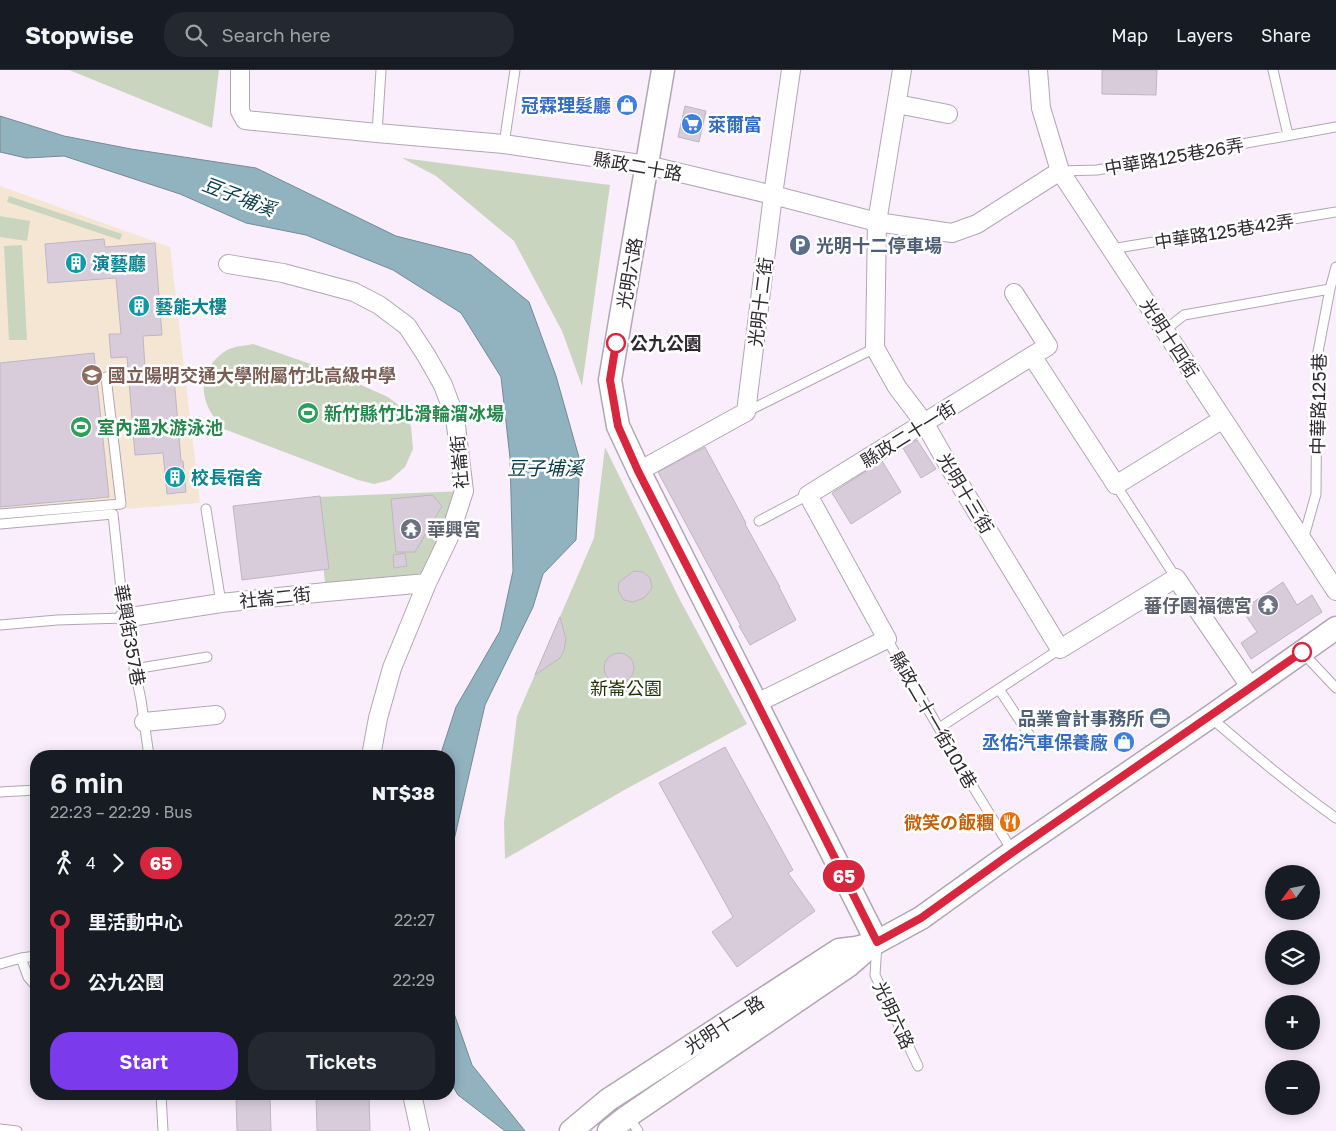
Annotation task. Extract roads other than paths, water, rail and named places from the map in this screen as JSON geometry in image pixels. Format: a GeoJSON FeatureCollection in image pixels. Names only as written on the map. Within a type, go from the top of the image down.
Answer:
{"type":"FeatureCollection","features":[{"type":"Feature","properties":{"kind":"street","name":"縣政二十路"},"geometry":{"type":"LineString","coordinates":[[240,70],[240,111],[245,120],[504,144],[647,165],[877,222],[952,233],[977,224],[1060,171]]}},
{"type":"Feature","properties":{"kind":"street","name":"光明六路"},"geometry":{"type":"LineString","coordinates":[[663,70],[610,380],[618,426],[638,471],[877,942]]}},
{"type":"Feature","properties":{"kind":"street","name":"光明十二街"},"geometry":{"type":"LineString","coordinates":[[746,412],[790,70]]}},
{"type":"Feature","properties":{"kind":"street"},"geometry":{"type":"LineString","coordinates":[[874,348],[877,222],[902,70]]}},
{"type":"Feature","properties":{"kind":"street","name":"光明十四街"},"geometry":{"type":"LineString","coordinates":[[1038,70],[1040,108],[1060,171],[1336,591]]}},
{"type":"Feature","properties":{"kind":"street"},"geometry":{"type":"LineString","coordinates":[[897,104],[948,114]]}},
{"type":"Feature","properties":{"kind":"street","name":"社崙街"},"geometry":{"type":"LineString","coordinates":[[228,264],[283,273],[354,292],[379,305],[407,326],[443,385],[455,417],[464,491],[449,537],[427,583],[392,668],[378,718],[372,750]]}},
{"type":"Feature","properties":{"kind":"street","name":"縣政二十一街"},"geometry":{"type":"LineString","coordinates":[[808,495],[1048,346],[1014,292]]}},
{"type":"Feature","properties":{"kind":"street","name":"光明十三街"},"geometry":{"type":"LineString","coordinates":[[874,348],[897,386],[924,424],[1060,649]]}},
{"type":"Feature","properties":{"kind":"street"},"geometry":{"type":"LineString","coordinates":[[1032,356],[1116,485],[1223,419]]}},
{"type":"Feature","properties":{"kind":"street"},"geometry":{"type":"LineString","coordinates":[[638,471],[746,412]]}},
{"type":"Feature","properties":{"kind":"street"},"geometry":{"type":"LineString","coordinates":[[757,703],[887,639],[808,495]]}},
{"type":"Feature","properties":{"kind":"street"},"geometry":{"type":"LineString","coordinates":[[1060,649],[1176,578],[1251,688]]}},
{"type":"Feature","properties":{"kind":"street","name":"社崙二街"},"geometry":{"type":"LineString","coordinates":[[124,618],[221,603],[427,583]]}},
{"type":"Feature","properties":{"kind":"street","name":"光明十一路"},"geometry":{"type":"LineString","coordinates":[[609,1131],[633,1123],[848,966],[877,942],[921,918],[1336,628]]}},
{"type":"Feature","properties":{"kind":"street"},"geometry":{"type":"LineString","coordinates":[[144,722],[216,715]]}},
{"type":"Feature","properties":{"kind":"street","name":"光明十一路"},"geometry":{"type":"LineString","coordinates":[[575,1127],[608,1100],[839,950],[856,948],[877,942]]}},
{"type":"Feature","properties":{"kind":"street"},"geometry":{"type":"LineString","coordinates":[[413,1100],[420,1131]]}},
{"type":"Feature","properties":{"kind":"lane"},"geometry":{"type":"LineString","coordinates":[[377,133],[381,70]]}},
{"type":"Feature","properties":{"kind":"lane"},"geometry":{"type":"LineString","coordinates":[[504,144],[515,70]]}},
{"type":"Feature","properties":{"kind":"lane"},"geometry":{"type":"LineString","coordinates":[[1273,70],[1288,135]]}},
{"type":"Feature","properties":{"kind":"lane","name":"中華路125巷26弄"},"geometry":{"type":"LineString","coordinates":[[1060,171],[1097,170],[1336,126]]}},
{"type":"Feature","properties":{"kind":"lane","name":"中華路125巷42弄"},"geometry":{"type":"LineString","coordinates":[[1112,249],[1336,212]]}},
{"type":"Feature","properties":{"kind":"lane","name":"中華路125巷"},"geometry":{"type":"LineString","coordinates":[[1303,540],[1316,494],[1317,356],[1330,289],[1336,269]]}},
{"type":"Feature","properties":{"kind":"lane"},"geometry":{"type":"LineString","coordinates":[[1165,330],[1184,315],[1330,289]]}},
{"type":"Feature","properties":{"kind":"lane"},"geometry":{"type":"LineString","coordinates":[[746,412],[874,348]]}},
{"type":"Feature","properties":{"kind":"lane"},"geometry":{"type":"LineString","coordinates":[[0,514],[121,504],[106,377]]}},
{"type":"Feature","properties":{"kind":"lane"},"geometry":{"type":"LineString","coordinates":[[1116,485],[1176,578]]}},
{"type":"Feature","properties":{"kind":"lane"},"geometry":{"type":"LineString","coordinates":[[759,520],[808,495]]}},
{"type":"Feature","properties":{"kind":"lane"},"geometry":{"type":"LineString","coordinates":[[206,509],[221,603]]}},
{"type":"Feature","properties":{"kind":"lane","name":"華興街357巷"},"geometry":{"type":"LineString","coordinates":[[0,524],[113,514],[124,618],[148,750]]}},
{"type":"Feature","properties":{"kind":"lane"},"geometry":{"type":"LineString","coordinates":[[0,625],[57,620],[124,618]]}},
{"type":"Feature","properties":{"kind":"lane","name":"縣政二十一街101巷"},"geometry":{"type":"LineString","coordinates":[[887,639],[1013,852]]}},
{"type":"Feature","properties":{"kind":"lane"},"geometry":{"type":"LineString","coordinates":[[939,728],[1060,649]]}},
{"type":"Feature","properties":{"kind":"lane"},"geometry":{"type":"LineString","coordinates":[[1302,652],[1336,688]]}},
{"type":"Feature","properties":{"kind":"lane"},"geometry":{"type":"LineString","coordinates":[[134,669],[207,657]]}},
{"type":"Feature","properties":{"kind":"lane"},"geometry":{"type":"LineString","coordinates":[[999,689],[1034,742]]}},
{"type":"Feature","properties":{"kind":"lane"},"geometry":{"type":"LineString","coordinates":[[1210,717],[1268,768],[1336,818]]}},
{"type":"Feature","properties":{"kind":"lane"},"geometry":{"type":"LineString","coordinates":[[0,792],[30,790]]}},
{"type":"Feature","properties":{"kind":"lane","name":"光明六路"},"geometry":{"type":"LineString","coordinates":[[877,942],[875,975],[918,1066]]}},
{"type":"Feature","properties":{"kind":"lane"},"geometry":{"type":"LineString","coordinates":[[0,964],[30,957]]}},
{"type":"Feature","properties":{"kind":"lane"},"geometry":{"type":"LineString","coordinates":[[21,958],[30,979]]}},
{"type":"Feature","properties":{"kind":"lane"},"geometry":{"type":"LineString","coordinates":[[161,1100],[163,1131]]}},
{"type":"Feature","properties":{"kind":"lane"},"geometry":{"type":"LineString","coordinates":[[0,1129],[17,1131]]}},
{"type":"Feature","properties":{"kind":"water","name":"豆子埔溪"},"geometry":{"type":"Polygon","coordinates":[[[0,116],[64,136],[131,149],[256,168],[396,236],[471,255],[529,302],[556,376],[580,461],[576,540],[543,574],[533,607],[485,705],[455,836],[455,750],[442,750],[456,707],[500,631],[513,571],[510,458],[501,377],[461,313],[393,270],[306,235],[246,223],[180,194],[64,156],[26,158],[0,152],[0,116]]]}},
{"type":"Feature","properties":{"kind":"water"},"geometry":{"type":"Polygon","coordinates":[[[455,1016],[472,1065],[525,1131],[505,1131],[458,1095],[455,1090],[455,1016]]]}},
{"type":"Feature","properties":{"kind":"place","name":"冠霖理髮廳"},"geometry":{"type":"Point","coordinates":[627,105]}},
{"type":"Feature","properties":{"kind":"place","name":"萊爾富"},"geometry":{"type":"Point","coordinates":[692,124]}},
{"type":"Feature","properties":{"kind":"place","name":"光明十二停車場"},"geometry":{"type":"Point","coordinates":[800,245]}},
{"type":"Feature","properties":{"kind":"place","name":"演藝廳"},"geometry":{"type":"Point","coordinates":[76,263]}},
{"type":"Feature","properties":{"kind":"place","name":"藝能大樓"},"geometry":{"type":"Point","coordinates":[139,306]}},
{"type":"Feature","properties":{"kind":"place","name":"公九公園"},"geometry":{"type":"Point","coordinates":[616,343]}},
{"type":"Feature","properties":{"kind":"place","name":"國立陽明交通大學附屬竹北高級中學"},"geometry":{"type":"Point","coordinates":[92,375]}},
{"type":"Feature","properties":{"kind":"place","name":"新竹縣竹北滑輪溜冰場"},"geometry":{"type":"Point","coordinates":[308,413]}},
{"type":"Feature","properties":{"kind":"place","name":"室內溫水游泳池"},"geometry":{"type":"Point","coordinates":[81,427]}},
{"type":"Feature","properties":{"kind":"place","name":"校長宿舍"},"geometry":{"type":"Point","coordinates":[175,477]}},
{"type":"Feature","properties":{"kind":"place","name":"華興宮"},"geometry":{"type":"Point","coordinates":[411,529]}},
{"type":"Feature","properties":{"kind":"place","name":"蕃仔園福德宮"},"geometry":{"type":"Point","coordinates":[1268,605]}},
{"type":"Feature","properties":{"kind":"place","name":"品業會計事務所"},"geometry":{"type":"Point","coordinates":[1160,718]}},
{"type":"Feature","properties":{"kind":"place","name":"丞佑汽車保養廠"},"geometry":{"type":"Point","coordinates":[1124,742]}},
{"type":"Feature","properties":{"kind":"place","name":"微笑の飯糰"},"geometry":{"type":"Point","coordinates":[1010,822]}},
{"type":"Feature","properties":{"kind":"park label","name":"新崙公園"},"geometry":{"type":"Point","coordinates":[626,688]}}]}
